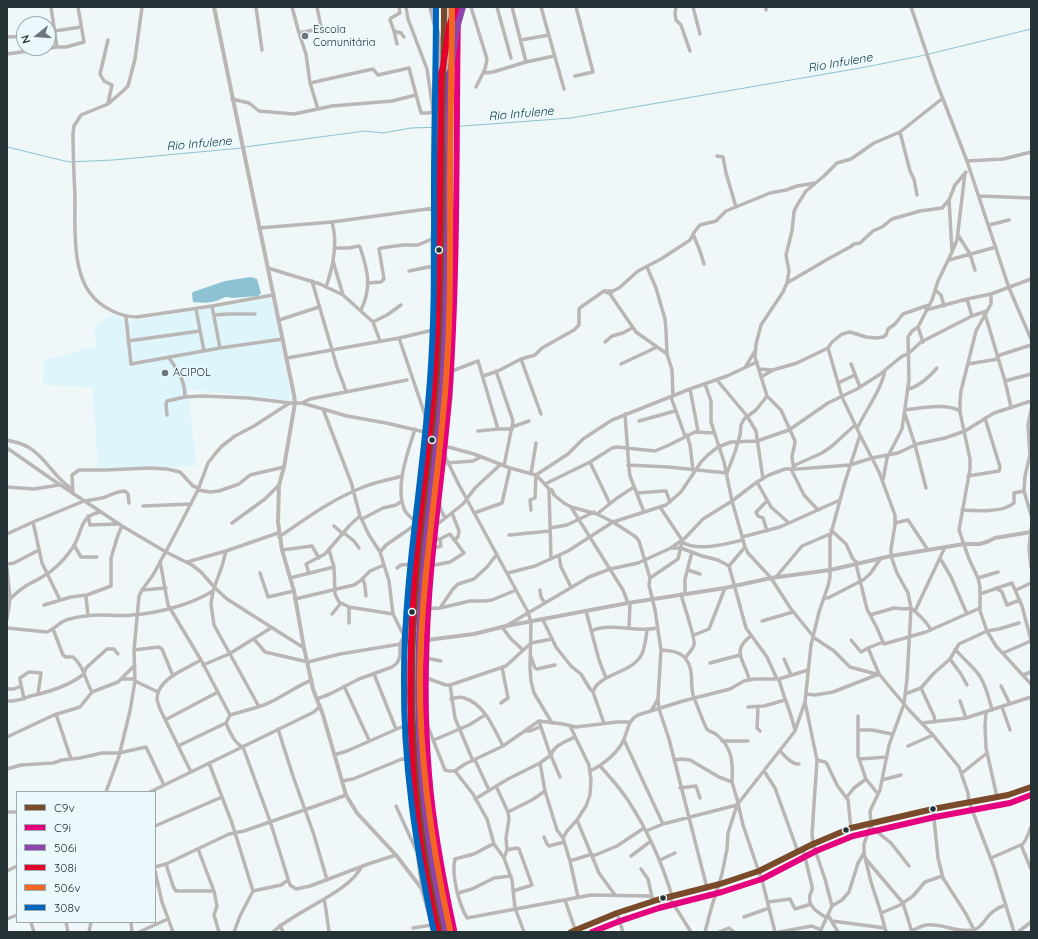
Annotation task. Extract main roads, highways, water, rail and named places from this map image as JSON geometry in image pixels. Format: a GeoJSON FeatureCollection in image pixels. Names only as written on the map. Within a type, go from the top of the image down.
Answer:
{"type":"FeatureCollection","features":[{"type":"Feature","properties":{"kind":"highway"},"geometry":{"type":"LineString","coordinates":[[431,7],[438,36],[441,110],[444,122]]}},
{"type":"Feature","properties":{"kind":"highway"},"geometry":{"type":"LineString","coordinates":[[449,74],[457,28],[463,7]]}},
{"type":"Feature","properties":{"kind":"main road"},"geometry":{"type":"LineString","coordinates":[[442,932],[421,822],[413,722],[413,642],[426,524],[437,444],[446,313],[444,7]]}},
{"type":"Feature","properties":{"kind":"main road"},"geometry":{"type":"LineString","coordinates":[[444,122],[449,74],[450,7]]}},
{"type":"Feature","properties":{"kind":"main road"},"geometry":{"type":"LineString","coordinates":[[445,149],[442,207],[441,323],[436,414],[429,433],[418,675],[419,751],[426,821],[436,887],[446,932]]}},
{"type":"Feature","properties":{"kind":"water"},"geometry":{"type":"Polygon","coordinates":[[[251,277],[257,279],[261,293],[258,296],[227,297],[211,302],[193,302],[193,292],[225,281],[251,277]]]}},
{"type":"Feature","properties":{"kind":"waterway","name":"Rio Infulene"},"geometry":{"type":"LineString","coordinates":[[450,127],[571,118],[866,67],[925,55],[1031,29]]}},
{"type":"Feature","properties":{"kind":"waterway","name":"Rio Infulene"},"geometry":{"type":"LineString","coordinates":[[245,147],[365,131],[383,133],[411,128],[441,127]]}},
{"type":"Feature","properties":{"kind":"waterway","name":"Rio Infulene"},"geometry":{"type":"LineString","coordinates":[[7,147],[69,162],[113,160],[242,148]]}},
{"type":"Feature","properties":{"kind":"place","name":"Escola Comunitária"},"geometry":{"type":"Point","coordinates":[305,36]}},
{"type":"Feature","properties":{"kind":"place","name":"ACIPOL"},"geometry":{"type":"Point","coordinates":[165,373]}}]}
